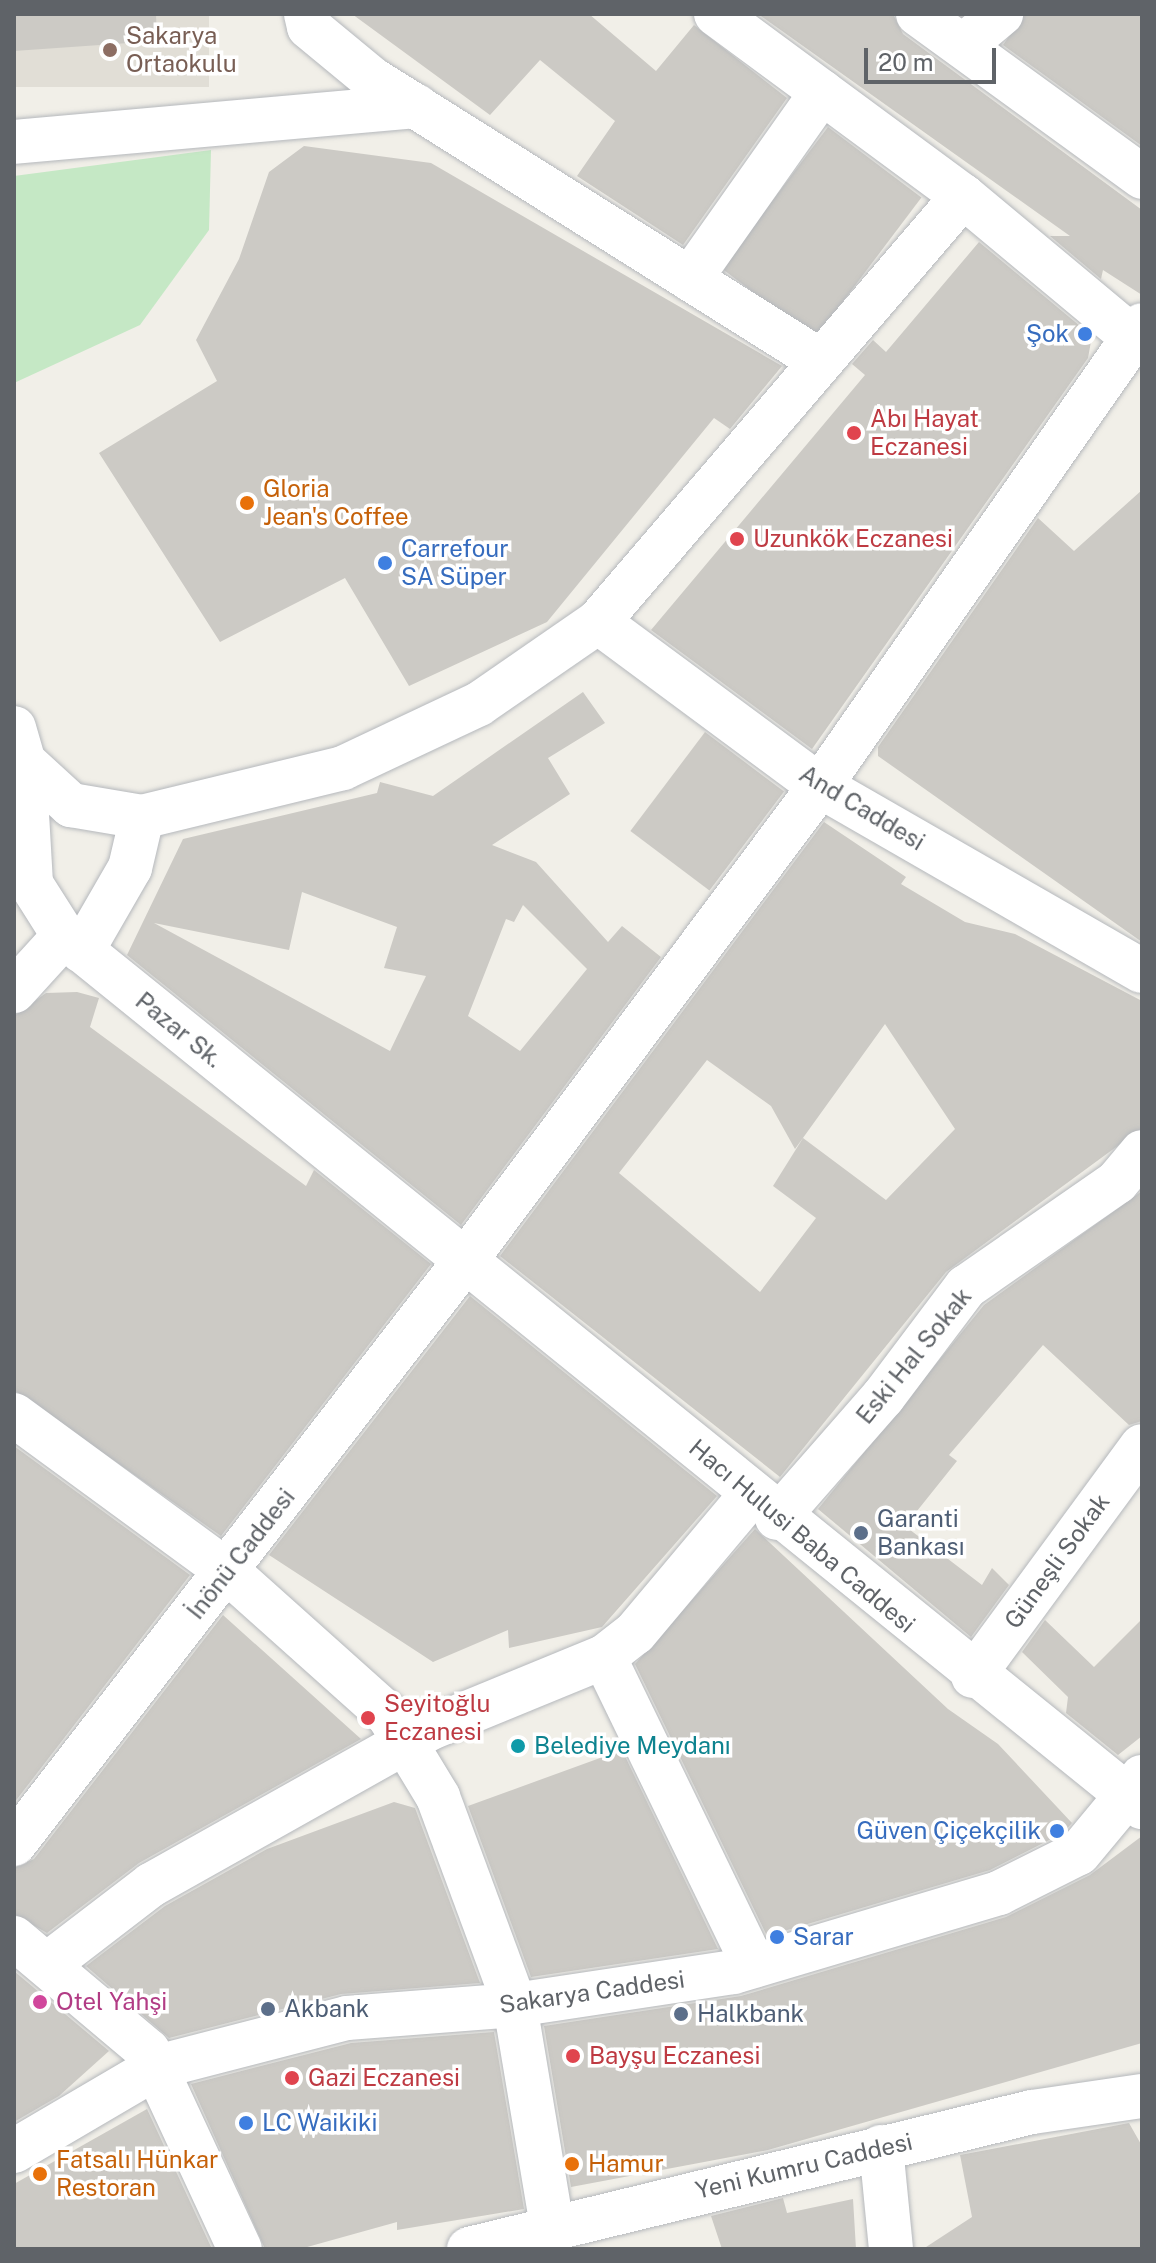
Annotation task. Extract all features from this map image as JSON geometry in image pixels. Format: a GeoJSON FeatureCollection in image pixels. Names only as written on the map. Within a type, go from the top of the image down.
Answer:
{"type":"FeatureCollection","features":[{"type":"Feature","properties":{"kind":"street"},"geometry":{"type":"LineString","coordinates":[[306,14],[309,27],[416,106],[819,360]]}},
{"type":"Feature","properties":{"kind":"street"},"geometry":{"type":"LineString","coordinates":[[716,14],[963,196],[1139,336]]}},
{"type":"Feature","properties":{"kind":"street"},"geometry":{"type":"LineString","coordinates":[[918,14],[1142,177]]}},
{"type":"Feature","properties":{"kind":"street"},"geometry":{"type":"LineString","coordinates":[[963,46],[1001,14]]}},
{"type":"Feature","properties":{"kind":"street"},"geometry":{"type":"LineString","coordinates":[[690,279],[822,92]]}},
{"type":"Feature","properties":{"kind":"street"},"geometry":{"type":"LineString","coordinates":[[14,142],[416,106]]}},
{"type":"Feature","properties":{"kind":"street"},"geometry":{"type":"LineString","coordinates":[[24,754],[71,805],[142,817],[343,768],[479,704],[598,622],[819,360],[963,196]]}},
{"type":"Feature","properties":{"kind":"street","name":"İnönü Caddesi"},"geometry":{"type":"LineString","coordinates":[[14,1844],[465,1261],[820,786],[1139,336]]}},
{"type":"Feature","properties":{"kind":"street","name":"And Caddesi"},"geometry":{"type":"LineString","coordinates":[[598,622],[820,786],[1142,971]]}},
{"type":"Feature","properties":{"kind":"street","name":"Pazar Sk."},"geometry":{"type":"LineString","coordinates":[[14,694],[24,754],[31,884],[73,944],[465,1261]]}},
{"type":"Feature","properties":{"kind":"street"},"geometry":{"type":"LineString","coordinates":[[14,991],[73,944],[130,868],[142,817]]}},
{"type":"Feature","properties":{"kind":"street","name":"Eski Hal Sokak"},"geometry":{"type":"LineString","coordinates":[[48,1964],[151,1885],[407,1747],[433,1727],[604,1657],[635,1633],[883,1397],[966,1287],[1117,1182],[1142,1152]]}},
{"type":"Feature","properties":{"kind":"street","name":"Hacı Hulusi Baba Caddesi"},"geometry":{"type":"LineString","coordinates":[[465,1261],[973,1676],[1136,1793]]}},
{"type":"Feature","properties":{"kind":"street"},"geometry":{"type":"LineString","coordinates":[[14,1415],[227,1571],[389,1716],[438,1797],[515,2005],[552,2227]]}},
{"type":"Feature","properties":{"kind":"street","name":"Güneşli Sokak"},"geometry":{"type":"LineString","coordinates":[[973,1676],[1142,1446]]}},
{"type":"Feature","properties":{"kind":"street"},"geometry":{"type":"LineString","coordinates":[[604,1657],[754,1966]]}},
{"type":"Feature","properties":{"kind":"street","name":"Sakarya Caddesi"},"geometry":{"type":"LineString","coordinates":[[14,2151],[157,2067],[347,2018],[515,2005],[754,1966],[999,1893],[1079,1853],[1136,1793]]}},
{"type":"Feature","properties":{"kind":"street"},"geometry":{"type":"LineString","coordinates":[[14,1938],[137,2036],[157,2067],[240,2249]]}},
{"type":"Feature","properties":{"kind":"street","name":"Yeni Kumru Caddesi"},"geometry":{"type":"LineString","coordinates":[[485,2247],[552,2227],[881,2147],[1142,2096]]}},
{"type":"Feature","properties":{"kind":"street"},"geometry":{"type":"LineString","coordinates":[[881,2147],[891,2249]]}},
{"type":"Feature","properties":{"kind":"shaded area","name":"Sakarya Ortaokulu"},"geometry":{"type":"Polygon","coordinates":[[[14,14],[209,14],[209,87],[14,87],[14,14]]]}},
{"type":"Feature","properties":{"kind":"green space"},"geometry":{"type":"Polygon","coordinates":[[[211,150],[209,230],[140,325],[14,383],[14,176],[211,150]]]}},
{"type":"Feature","properties":{"kind":"building"},"geometry":{"type":"Polygon","coordinates":[[[14,14],[156,14],[157,41],[14,51],[14,14]]]}},
{"type":"Feature","properties":{"kind":"building"},"geometry":{"type":"Polygon","coordinates":[[[352,14],[589,14],[656,71],[694,25],[787,98],[683,245],[577,176],[615,121],[540,60],[490,115],[352,14]]]}},
{"type":"Feature","properties":{"kind":"building"},"geometry":{"type":"Polygon","coordinates":[[[758,14],[893,14],[903,34],[1142,210],[1142,295],[1103,270],[1101,279],[1050,236],[1070,236],[758,14]]]}},
{"type":"Feature","properties":{"kind":"building"},"geometry":{"type":"Polygon","coordinates":[[[1025,14],[1142,14],[1142,146],[1003,45],[1025,14]]]}},
{"type":"Feature","properties":{"kind":"building"},"geometry":{"type":"Polygon","coordinates":[[[828,127],[921,197],[815,339],[721,268],[828,127]]]}},
{"type":"Feature","properties":{"kind":"building"},"geometry":{"type":"Polygon","coordinates":[[[304,146],[431,163],[782,366],[730,429],[714,418],[547,622],[409,686],[345,578],[220,642],[99,453],[217,381],[196,340],[239,259],[269,172],[304,146]]]}},
{"type":"Feature","properties":{"kind":"building"},"geometry":{"type":"Polygon","coordinates":[[[979,242],[1092,336],[1088,358],[812,749],[651,630],[865,375],[852,364],[873,340],[886,352],[979,242]]]}},
{"type":"Feature","properties":{"kind":"building"},"geometry":{"type":"Polygon","coordinates":[[[1142,490],[1142,942],[878,756],[878,747],[1038,518],[1074,551],[1142,490]]]}},
{"type":"Feature","properties":{"kind":"building"},"geometry":{"type":"Polygon","coordinates":[[[583,692],[605,723],[548,758],[570,794],[492,845],[536,862],[608,942],[622,926],[661,957],[461,1225],[127,955],[183,839],[377,793],[380,782],[433,796],[583,692]],[[302,892],[289,950],[154,923],[390,1051],[426,976],[384,968],[397,927],[302,892]],[[523,905],[514,922],[506,919],[468,1016],[520,1051],[587,969],[523,905]]]}},
{"type":"Feature","properties":{"kind":"building"},"geometry":{"type":"Polygon","coordinates":[[[705,732],[784,792],[709,891],[630,831],[705,732]]]}},
{"type":"Feature","properties":{"kind":"building"},"geometry":{"type":"Polygon","coordinates":[[[824,822],[906,877],[901,884],[965,922],[1015,934],[1142,1001],[1142,1128],[946,1272],[780,1477],[500,1256],[824,822]],[[885,1024],[795,1149],[771,1106],[707,1060],[619,1173],[760,1292],[816,1218],[773,1186],[803,1138],[886,1200],[955,1129],[885,1024]]]}},
{"type":"Feature","properties":{"kind":"building"},"geometry":{"type":"Polygon","coordinates":[[[77,992],[99,998],[90,1027],[306,1186],[314,1170],[431,1264],[221,1536],[14,1390],[14,1016],[46,993],[77,992]]]}},
{"type":"Feature","properties":{"kind":"building"},"geometry":{"type":"Polygon","coordinates":[[[1142,1191],[1142,1421],[1129,1425],[1043,1345],[949,1455],[957,1461],[905,1526],[982,1585],[992,1568],[1009,1585],[971,1637],[818,1509],[984,1305],[1142,1191]]]}},
{"type":"Feature","properties":{"kind":"building"},"geometry":{"type":"Polygon","coordinates":[[[470,1296],[717,1496],[602,1627],[509,1648],[508,1630],[433,1662],[269,1555],[470,1296]]]}},
{"type":"Feature","properties":{"kind":"building"},"geometry":{"type":"Polygon","coordinates":[[[14,1446],[190,1575],[14,1803],[14,1446]]]}},
{"type":"Feature","properties":{"kind":"building"},"geometry":{"type":"Polygon","coordinates":[[[755,1529],[948,1709],[998,1744],[1072,1823],[1063,1833],[990,1870],[767,1936],[635,1664],[755,1529]]]}},
{"type":"Feature","properties":{"kind":"building"},"geometry":{"type":"Polygon","coordinates":[[[223,1615],[361,1739],[139,1863],[47,1933],[14,1914],[14,1868],[34,1859],[223,1615]]]}},
{"type":"Feature","properties":{"kind":"building"},"geometry":{"type":"Polygon","coordinates":[[[1142,1619],[1142,1736],[1118,1755],[1066,1713],[1068,1697],[1022,1652],[1045,1620],[1094,1667],[1142,1619]]]}},
{"type":"Feature","properties":{"kind":"building"},"geometry":{"type":"Polygon","coordinates":[[[622,1750],[718,1949],[531,1977],[468,1806],[622,1750]]]}},
{"type":"Feature","properties":{"kind":"building"},"geometry":{"type":"Polygon","coordinates":[[[394,1802],[415,1808],[480,1983],[341,1994],[169,2038],[86,1966],[165,1906],[267,1849],[394,1802]]]}},
{"type":"Feature","properties":{"kind":"building"},"geometry":{"type":"Polygon","coordinates":[[[1142,1836],[1142,2043],[768,2150],[571,2187],[544,2026],[741,1996],[1006,1917],[1090,1875],[1142,1836]]]}},
{"type":"Feature","properties":{"kind":"building","name":"Otel Yahşi"},"geometry":{"type":"Polygon","coordinates":[[[14,1971],[109,2051],[59,2096],[14,2122],[14,1971]]]}},
{"type":"Feature","properties":{"kind":"building"},"geometry":{"type":"Polygon","coordinates":[[[494,2032],[524,2209],[397,2230],[397,2222],[300,2249],[265,2249],[191,2084],[351,2043],[494,2032]]]}},
{"type":"Feature","properties":{"kind":"building"},"geometry":{"type":"Polygon","coordinates":[[[147,2109],[212,2249],[14,2249],[14,2184],[147,2109]]]}},
{"type":"Feature","properties":{"kind":"building"},"geometry":{"type":"Polygon","coordinates":[[[1129,2123],[1142,2146],[1142,2249],[923,2249],[972,2217],[960,2155],[1129,2123]]]}},
{"type":"Feature","properties":{"kind":"building"},"geometry":{"type":"Polygon","coordinates":[[[783,2198],[787,2213],[853,2199],[856,2249],[722,2249],[711,2216],[783,2198]]]}},
{"type":"Feature","properties":{"kind":"place","name":"Sakarya Ortaokulu"},"geometry":{"type":"Point","coordinates":[110,50]}},
{"type":"Feature","properties":{"kind":"place","name":"Şok"},"geometry":{"type":"Point","coordinates":[1085,334]}},
{"type":"Feature","properties":{"kind":"place","name":"Abı Hayat Eczanesi"},"geometry":{"type":"Point","coordinates":[854,433]}},
{"type":"Feature","properties":{"kind":"place","name":"Gloria Jean's Coffee"},"geometry":{"type":"Point","coordinates":[247,503]}},
{"type":"Feature","properties":{"kind":"place","name":"Uzunkök Eczanesi"},"geometry":{"type":"Point","coordinates":[737,539]}},
{"type":"Feature","properties":{"kind":"place","name":"Carrefour SA Süper"},"geometry":{"type":"Point","coordinates":[385,563]}},
{"type":"Feature","properties":{"kind":"place","name":"Garanti Bankası"},"geometry":{"type":"Point","coordinates":[861,1533]}},
{"type":"Feature","properties":{"kind":"place","name":"Seyitoğlu Eczanesi"},"geometry":{"type":"Point","coordinates":[368,1718]}},
{"type":"Feature","properties":{"kind":"place","name":"Belediye Meydanı"},"geometry":{"type":"Point","coordinates":[518,1746]}},
{"type":"Feature","properties":{"kind":"place","name":"Güven Çiçekçilik"},"geometry":{"type":"Point","coordinates":[1057,1831]}},
{"type":"Feature","properties":{"kind":"place","name":"Sarar"},"geometry":{"type":"Point","coordinates":[777,1937]}},
{"type":"Feature","properties":{"kind":"place","name":"Otel Yahşi"},"geometry":{"type":"Point","coordinates":[40,2002]}},
{"type":"Feature","properties":{"kind":"place","name":"Akbank"},"geometry":{"type":"Point","coordinates":[268,2009]}},
{"type":"Feature","properties":{"kind":"place","name":"Halkbank"},"geometry":{"type":"Point","coordinates":[681,2014]}},
{"type":"Feature","properties":{"kind":"place","name":"Bayşu Eczanesi"},"geometry":{"type":"Point","coordinates":[573,2056]}},
{"type":"Feature","properties":{"kind":"place","name":"Gazi Eczanesi"},"geometry":{"type":"Point","coordinates":[292,2078]}},
{"type":"Feature","properties":{"kind":"place","name":"LC Waikiki"},"geometry":{"type":"Point","coordinates":[246,2123]}},
{"type":"Feature","properties":{"kind":"place","name":"Hamur"},"geometry":{"type":"Point","coordinates":[572,2164]}},
{"type":"Feature","properties":{"kind":"place","name":"Fatsalı Hünkar Restoran"},"geometry":{"type":"Point","coordinates":[40,2174]}}]}
